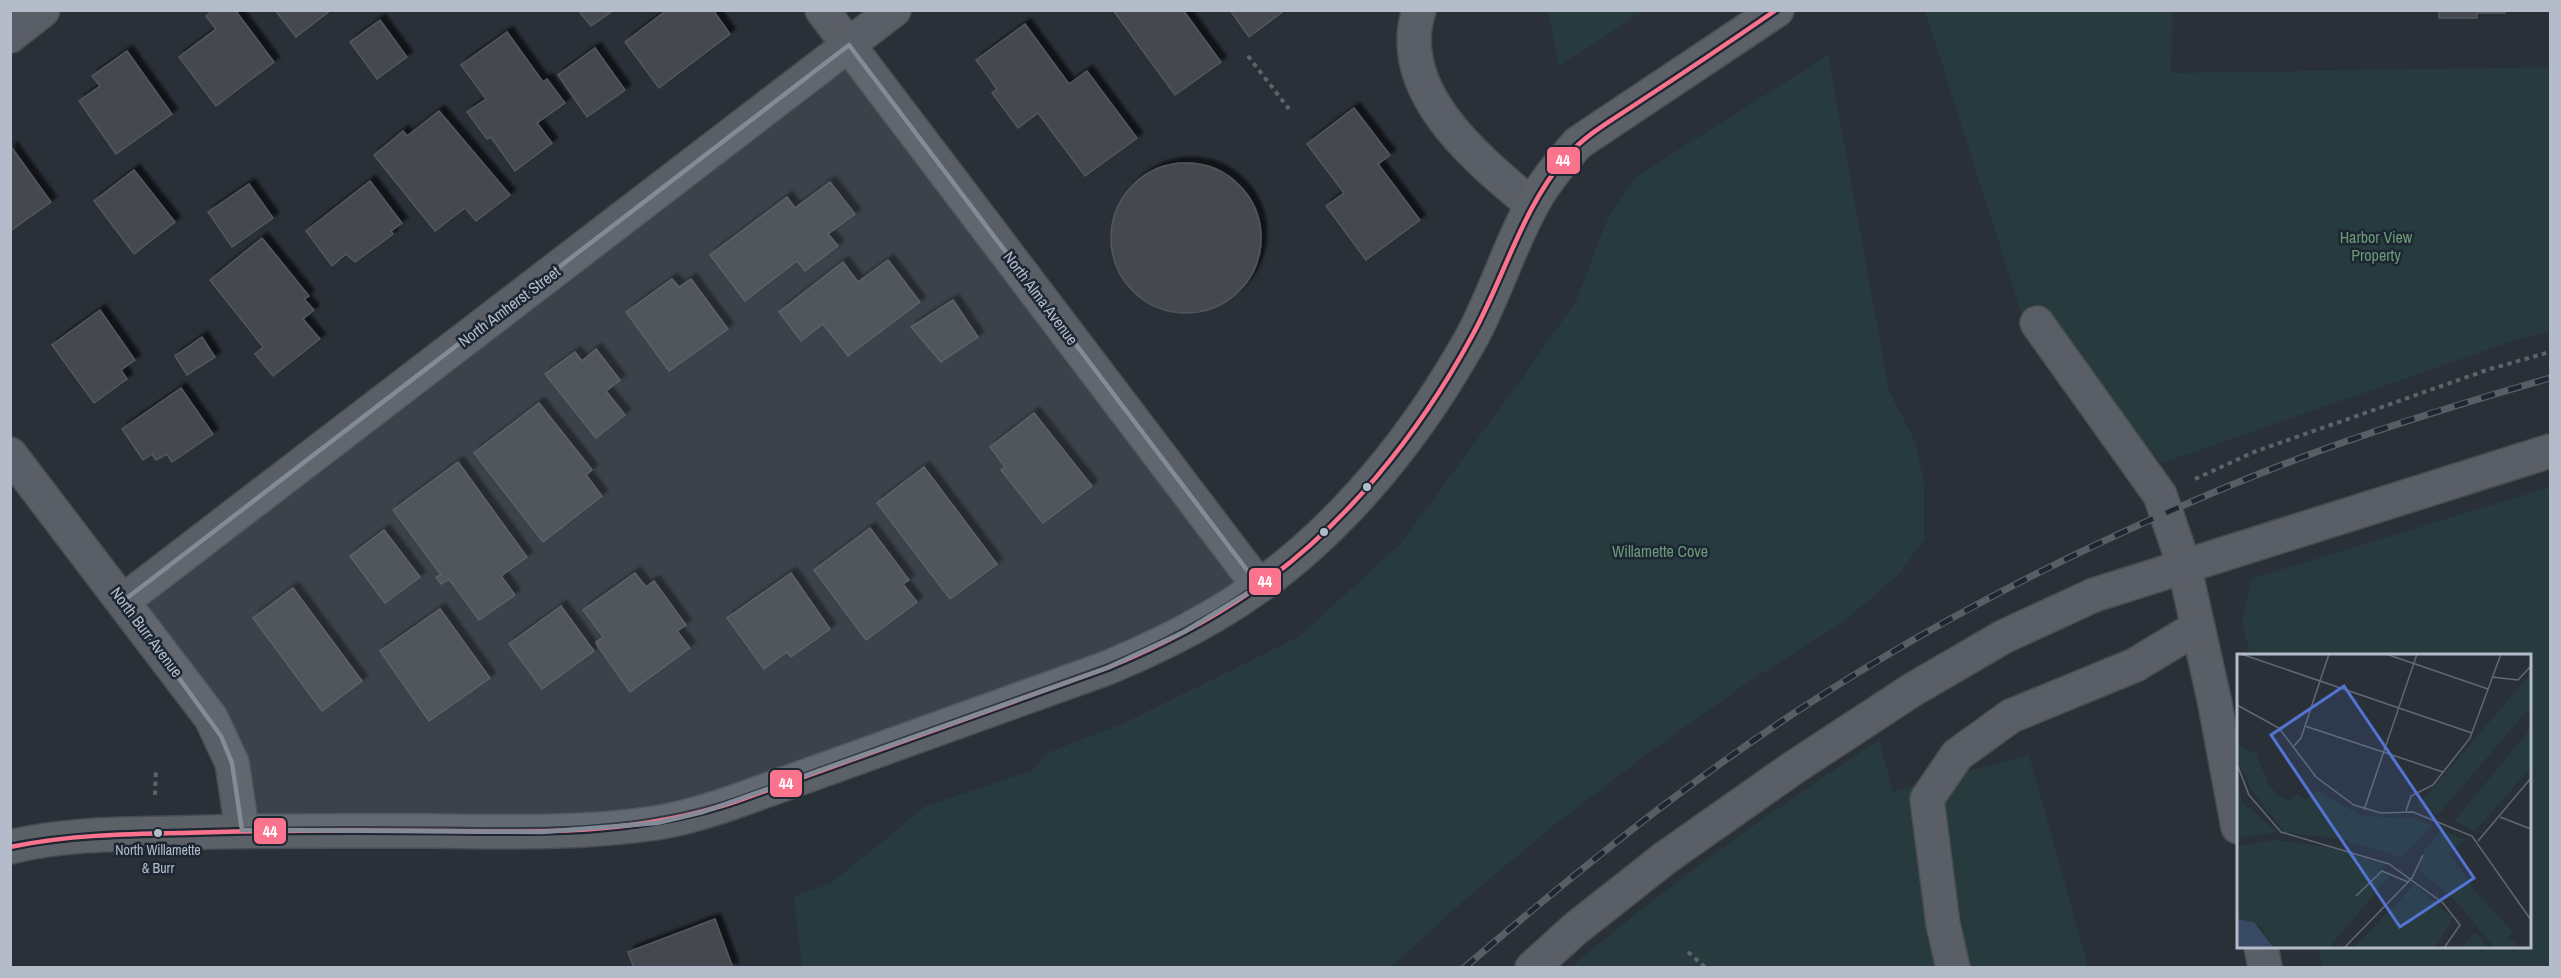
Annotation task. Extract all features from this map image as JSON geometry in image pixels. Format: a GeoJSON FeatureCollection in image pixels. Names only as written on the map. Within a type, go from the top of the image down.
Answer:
{"type":"FeatureCollection","features":[{"type":"Feature","properties":{"kind":"main road"},"geometry":{"type":"LineString","coordinates":[[10,847],[97,836],[242,830],[542,832],[657,823],[703,812],[1107,668],[1184,633],[1259,586],[1314,541],[1362,492],[1418,424],[1473,335],[1532,205],[1556,167],[1578,143],[1777,10]]}},
{"type":"Feature","properties":{"kind":"street"},"geometry":{"type":"LineString","coordinates":[[10,36],[43,10]]}},
{"type":"Feature","properties":{"kind":"street","name":"North Alma Avenue"},"geometry":{"type":"LineString","coordinates":[[822,10],[1259,586]]}},
{"type":"Feature","properties":{"kind":"street","name":"North Amherst Street"},"geometry":{"type":"LineString","coordinates":[[123,601],[894,10]]}},
{"type":"Feature","properties":{"kind":"street"},"geometry":{"type":"LineString","coordinates":[[1419,10],[1414,24],[1413,46],[1416,69],[1424,90],[1441,114],[1481,160],[1532,205]]}},
{"type":"Feature","properties":{"kind":"street"},"geometry":{"type":"LineString","coordinates":[[2037,323],[2160,495],[2184,565],[2237,821]]}},
{"type":"Feature","properties":{"kind":"street"},"geometry":{"type":"LineString","coordinates":[[1532,968],[1575,929],[1665,858],[1792,768],[1912,690],[2003,637],[2094,595],[2550,451]]}},
{"type":"Feature","properties":{"kind":"street","name":"North Burr Avenue"},"geometry":{"type":"LineString","coordinates":[[10,454],[211,718],[232,763],[242,830]]}},
{"type":"Feature","properties":{"kind":"street"},"geometry":{"type":"LineString","coordinates":[[1953,968],[1943,924],[1927,800],[1957,755],[2011,716],[2135,665],[2198,627]]}},
{"type":"Feature","properties":{"kind":"street"},"geometry":{"type":"LineString","coordinates":[[2261,948],[2265,968]]}},
{"type":"Feature","properties":{"kind":"path"},"geometry":{"type":"LineString","coordinates":[[1248,56],[1289,109]]}},
{"type":"Feature","properties":{"kind":"path"},"geometry":{"type":"LineString","coordinates":[[2160,495],[2254,452],[2490,369],[2550,352]]}},
{"type":"Feature","properties":{"kind":"path"},"geometry":{"type":"LineString","coordinates":[[1688,952],[1706,968]]}},
{"type":"Feature","properties":{"kind":"highlighted area"},"geometry":{"type":"Polygon","coordinates":[[[849,45],[1259,586],[1184,632],[1107,668],[703,812],[657,823],[542,832],[242,830],[232,763],[221,736],[123,601],[849,45]]]}},
{"type":"Feature","properties":{"kind":"green space"},"geometry":{"type":"Polygon","coordinates":[[[1548,10],[1644,11],[1559,66],[1548,10]]]}},
{"type":"Feature","properties":{"kind":"green space","name":"Harbor View Property"},"geometry":{"type":"Polygon","coordinates":[[[1925,11],[2173,11],[2171,73],[2550,67],[2550,331],[2516,340],[2162,463],[2024,321],[1925,11]]]}},
{"type":"Feature","properties":{"kind":"green space","name":"Willamette Cove"},"geometry":{"type":"Polygon","coordinates":[[[1828,55],[1889,391],[1915,441],[1924,483],[1924,539],[1901,572],[1846,620],[1747,683],[1651,751],[1557,823],[1467,898],[1391,967],[802,967],[794,896],[831,883],[926,806],[1033,770],[1047,753],[1124,723],[1300,636],[1402,542],[1523,377],[1576,301],[1608,218],[1637,176],[1828,55]]]}},
{"type":"Feature","properties":{"kind":"green space"},"geometry":{"type":"Polygon","coordinates":[[[2550,487],[2550,967],[2323,967],[2318,948],[2531,948],[2531,654],[2250,654],[2242,622],[2251,579],[2550,487]]]}},
{"type":"Feature","properties":{"kind":"green space"},"geometry":{"type":"Polygon","coordinates":[[[1879,740],[1893,792],[2029,755],[2088,967],[1570,968],[1644,907],[1721,850],[1879,740]]]}},
{"type":"Feature","properties":{"kind":"building"},"geometry":{"type":"Polygon","coordinates":[[[213,10],[235,10],[274,62],[216,106],[179,57],[216,29],[206,16],[213,10]]]}},
{"type":"Feature","properties":{"kind":"building"},"geometry":{"type":"Polygon","coordinates":[[[275,10],[331,10],[296,37],[275,10]]]}},
{"type":"Feature","properties":{"kind":"building"},"geometry":{"type":"Polygon","coordinates":[[[578,10],[614,10],[591,26],[578,10]]]}},
{"type":"Feature","properties":{"kind":"building"},"geometry":{"type":"Polygon","coordinates":[[[667,10],[713,10],[730,34],[659,88],[625,42],[667,10]]]}},
{"type":"Feature","properties":{"kind":"building"},"geometry":{"type":"Polygon","coordinates":[[[1113,10],[1183,10],[1221,62],[1175,95],[1113,10]]]}},
{"type":"Feature","properties":{"kind":"building"},"geometry":{"type":"Polygon","coordinates":[[[1230,10],[1285,10],[1249,37],[1230,10]]]}},
{"type":"Feature","properties":{"kind":"building"},"geometry":{"type":"Polygon","coordinates":[[[2439,10],[2505,10],[2505,13],[2477,13],[2477,18],[2439,18],[2439,10]]]}},
{"type":"Feature","properties":{"kind":"building"},"geometry":{"type":"Polygon","coordinates":[[[380,20],[407,57],[377,79],[350,42],[380,20]]]}},
{"type":"Feature","properties":{"kind":"building"},"geometry":{"type":"Polygon","coordinates":[[[1025,24],[1069,84],[1087,71],[1137,138],[1085,176],[1038,113],[1018,128],[992,93],[997,89],[976,60],[1025,24]]]}},
{"type":"Feature","properties":{"kind":"building"},"geometry":{"type":"Polygon","coordinates":[[[507,32],[543,82],[547,79],[565,103],[537,123],[552,143],[515,171],[491,137],[487,139],[467,112],[486,99],[461,65],[507,32]]]}},
{"type":"Feature","properties":{"kind":"building"},"geometry":{"type":"Polygon","coordinates":[[[595,48],[625,90],[587,117],[558,75],[595,48]]]}},
{"type":"Feature","properties":{"kind":"building"},"geometry":{"type":"Polygon","coordinates":[[[127,51],[172,114],[116,154],[79,101],[100,86],[92,76],[127,51]]]}},
{"type":"Feature","properties":{"kind":"building"},"geometry":{"type":"Polygon","coordinates":[[[1354,108],[1390,155],[1378,164],[1420,220],[1366,260],[1326,206],[1344,193],[1307,144],[1354,108]]]}},
{"type":"Feature","properties":{"kind":"building"},"geometry":{"type":"Polygon","coordinates":[[[439,111],[510,195],[476,221],[465,208],[435,231],[374,155],[403,131],[407,136],[439,111]]]}},
{"type":"Feature","properties":{"kind":"building"},"geometry":{"type":"Polygon","coordinates":[[[12,148],[51,202],[10,231],[10,149],[12,148]]]}},
{"type":"Feature","properties":{"kind":"building"},"geometry":{"type":"Polygon","coordinates":[[[1186,163],[1215,169],[1239,185],[1255,209],[1261,238],[1255,267],[1239,291],[1215,307],[1186,313],[1157,307],[1133,291],[1117,267],[1111,238],[1117,209],[1133,185],[1157,169],[1186,163]]]}},
{"type":"Feature","properties":{"kind":"building"},"geometry":{"type":"Polygon","coordinates":[[[134,170],[175,222],[134,254],[94,201],[134,170]]]}},
{"type":"Feature","properties":{"kind":"building"},"geometry":{"type":"Polygon","coordinates":[[[370,181],[402,223],[391,231],[393,234],[355,262],[346,254],[332,266],[306,231],[370,181]]]}},
{"type":"Feature","properties":{"kind":"building"},"geometry":{"type":"Polygon","coordinates":[[[830,182],[855,214],[828,234],[838,246],[805,271],[797,261],[745,301],[710,255],[787,197],[795,208],[830,182]]]}},
{"type":"Feature","properties":{"kind":"building"},"geometry":{"type":"Polygon","coordinates":[[[249,184],[273,218],[232,247],[208,212],[249,184]]]}},
{"type":"Feature","properties":{"kind":"building"},"geometry":{"type":"Polygon","coordinates":[[[262,238],[309,296],[304,299],[314,310],[303,319],[320,339],[273,376],[255,354],[263,347],[210,280],[262,238]]]}},
{"type":"Feature","properties":{"kind":"building"},"geometry":{"type":"Polygon","coordinates":[[[888,260],[920,302],[848,356],[823,324],[801,341],[779,312],[843,262],[858,282],[888,260]]]}},
{"type":"Feature","properties":{"kind":"building"},"geometry":{"type":"Polygon","coordinates":[[[672,279],[679,287],[691,279],[728,329],[669,371],[626,312],[672,279]]]}},
{"type":"Feature","properties":{"kind":"building"},"geometry":{"type":"Polygon","coordinates":[[[953,300],[978,337],[941,362],[911,327],[953,300]]]}},
{"type":"Feature","properties":{"kind":"building"},"geometry":{"type":"Polygon","coordinates":[[[100,310],[135,360],[121,370],[127,379],[94,403],[52,345],[100,310]]]}},
{"type":"Feature","properties":{"kind":"building"},"geometry":{"type":"Polygon","coordinates":[[[202,337],[215,357],[187,375],[175,356],[202,337]]]}},
{"type":"Feature","properties":{"kind":"building"},"geometry":{"type":"Polygon","coordinates":[[[596,349],[620,380],[606,391],[625,415],[596,438],[545,374],[575,352],[582,361],[596,349]]]}},
{"type":"Feature","properties":{"kind":"building"},"geometry":{"type":"Polygon","coordinates":[[[181,388],[213,434],[172,462],[167,454],[156,460],[152,454],[143,460],[122,429],[181,388]]]}},
{"type":"Feature","properties":{"kind":"building"},"geometry":{"type":"Polygon","coordinates":[[[539,403],[592,470],[586,475],[602,496],[543,542],[474,453],[539,403]]]}},
{"type":"Feature","properties":{"kind":"building"},"geometry":{"type":"Polygon","coordinates":[[[1034,413],[1092,486],[1043,523],[1001,470],[1005,467],[990,447],[1034,413]]]}},
{"type":"Feature","properties":{"kind":"building"},"geometry":{"type":"Polygon","coordinates":[[[458,462],[527,557],[501,576],[515,595],[479,620],[449,579],[441,584],[436,577],[441,575],[393,510],[458,462]]]}},
{"type":"Feature","properties":{"kind":"building"},"geometry":{"type":"Polygon","coordinates":[[[924,467],[997,564],[950,599],[877,503],[924,467]]]}},
{"type":"Feature","properties":{"kind":"building"},"geometry":{"type":"Polygon","coordinates":[[[870,528],[909,580],[903,584],[917,602],[866,640],[814,570],[870,528]]]}},
{"type":"Feature","properties":{"kind":"building"},"geometry":{"type":"Polygon","coordinates":[[[384,530],[420,577],[385,603],[350,556],[384,530]]]}},
{"type":"Feature","properties":{"kind":"building"},"geometry":{"type":"Polygon","coordinates":[[[635,573],[646,587],[654,581],[686,625],[677,631],[690,648],[630,692],[597,645],[596,642],[603,637],[583,610],[635,573]]]}},
{"type":"Feature","properties":{"kind":"building"},"geometry":{"type":"Polygon","coordinates":[[[791,573],[830,629],[791,657],[787,652],[764,669],[727,618],[791,573]]]}},
{"type":"Feature","properties":{"kind":"building"},"geometry":{"type":"Polygon","coordinates":[[[293,588],[362,681],[322,711],[253,618],[293,588]]]}},
{"type":"Feature","properties":{"kind":"building"},"geometry":{"type":"Polygon","coordinates":[[[561,606],[594,651],[542,689],[509,644],[561,606]]]}},
{"type":"Feature","properties":{"kind":"building"},"geometry":{"type":"Polygon","coordinates":[[[440,609],[490,678],[429,721],[380,651],[440,609]]]}},
{"type":"Feature","properties":{"kind":"building"},"geometry":{"type":"Polygon","coordinates":[[[715,919],[733,968],[634,968],[628,952],[715,919]]]}},
{"type":"Feature","properties":{"kind":"railway"},"geometry":{"type":"LineString","coordinates":[[1464,968],[1587,865],[1714,768],[1861,671],[1982,602],[2107,539],[2300,458],[2424,415],[2550,378]]}},
{"type":"Feature","properties":{"kind":"transit line","name":"44"},"geometry":{"type":"LineString","coordinates":[[10,847],[53,840],[117,835],[383,830],[559,831],[595,829],[667,819],[702,812],[737,801],[1107,668],[1145,651],[1218,613],[1286,566],[1318,538],[1377,477],[1451,373],[1484,313],[1525,221],[1550,177],[1566,157],[1601,127],[1776,10]]}},
{"type":"Feature","properties":{"kind":"place","name":"North Willamette & Burr"},"geometry":{"type":"Point","coordinates":[158,833]}}]}
